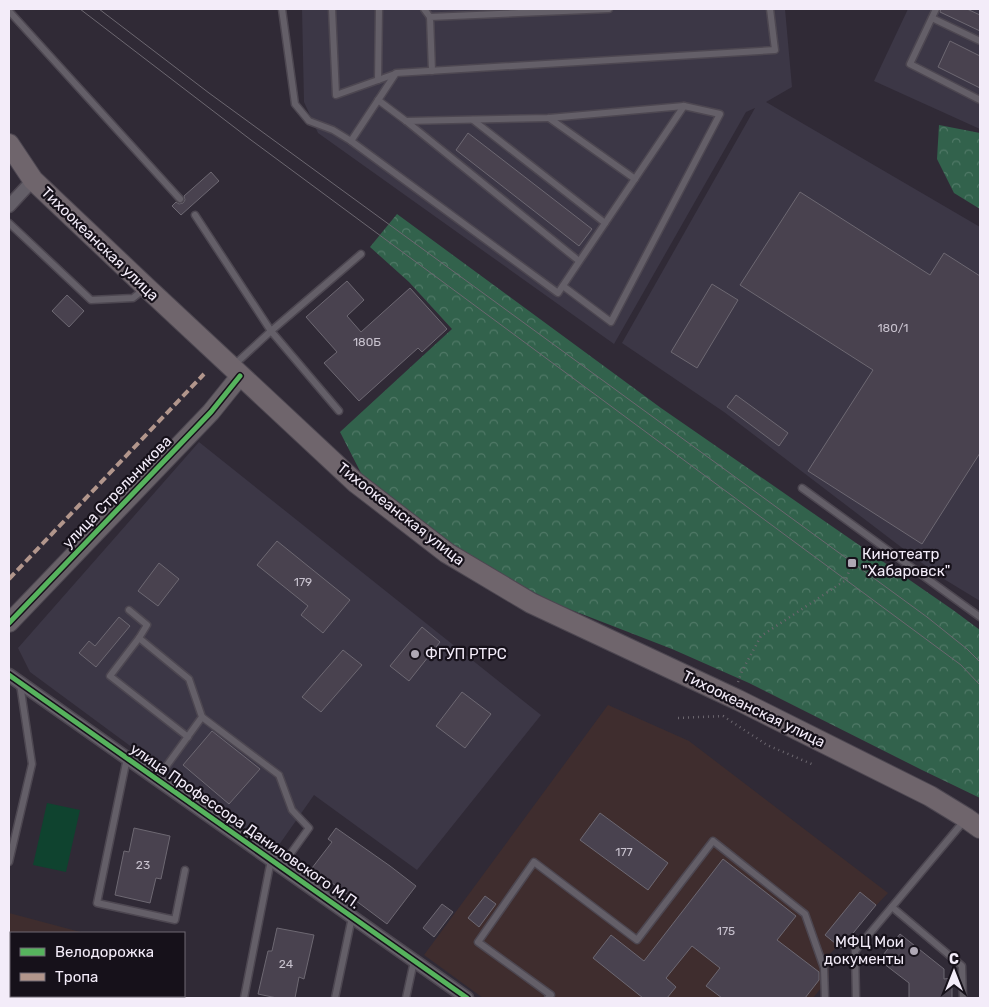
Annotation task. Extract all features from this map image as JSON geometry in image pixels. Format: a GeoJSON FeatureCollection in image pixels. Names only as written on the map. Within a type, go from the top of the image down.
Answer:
{"type":"FeatureCollection","features":[{"type":"Feature","properties":{"kind":"main road","name":"Тихоокеанская улица"},"geometry":{"type":"LineString","coordinates":[[9,144],[33,180],[146,288],[355,482],[447,553],[531,603],[738,700],[930,796],[973,823]]}},
{"type":"Feature","properties":{"kind":"street"},"geometry":{"type":"LineString","coordinates":[[9,206],[33,180]]}},
{"type":"Feature","properties":{"kind":"street","name":"улица Стрельникова"},"geometry":{"type":"LineString","coordinates":[[9,622],[211,412],[236,372]]}},
{"type":"Feature","properties":{"kind":"street","name":"улица Профессора Даниловского М.П."},"geometry":{"type":"LineString","coordinates":[[9,674],[466,998]]}},
{"type":"Feature","properties":{"kind":"lane"},"geometry":{"type":"LineString","coordinates":[[282,9],[295,104],[309,121],[333,130],[351,141],[558,293],[684,106]]}},
{"type":"Feature","properties":{"kind":"lane"},"geometry":{"type":"LineString","coordinates":[[332,9],[336,95],[396,73],[775,50],[770,9]]}},
{"type":"Feature","properties":{"kind":"lane"},"geometry":{"type":"LineString","coordinates":[[378,80],[379,9]]}},
{"type":"Feature","properties":{"kind":"lane"},"geometry":{"type":"LineString","coordinates":[[424,9],[430,17],[432,71]]}},
{"type":"Feature","properties":{"kind":"lane"},"geometry":{"type":"LineString","coordinates":[[430,17],[609,9]]}},
{"type":"Feature","properties":{"kind":"lane"},"geometry":{"type":"LineString","coordinates":[[936,9],[910,64],[980,100]]}},
{"type":"Feature","properties":{"kind":"lane"},"geometry":{"type":"LineString","coordinates":[[9,11],[180,199]]}},
{"type":"Feature","properties":{"kind":"lane"},"geometry":{"type":"LineString","coordinates":[[932,18],[980,41]]}},
{"type":"Feature","properties":{"kind":"lane"},"geometry":{"type":"LineString","coordinates":[[351,141],[396,73]]}},
{"type":"Feature","properties":{"kind":"lane"},"geometry":{"type":"LineString","coordinates":[[378,100],[580,261]]}},
{"type":"Feature","properties":{"kind":"lane"},"geometry":{"type":"LineString","coordinates":[[406,121],[549,118],[684,106],[720,114],[611,322],[563,286]]}},
{"type":"Feature","properties":{"kind":"lane"},"geometry":{"type":"LineString","coordinates":[[549,118],[635,179]]}},
{"type":"Feature","properties":{"kind":"lane"},"geometry":{"type":"LineString","coordinates":[[473,120],[605,223]]}},
{"type":"Feature","properties":{"kind":"lane"},"geometry":{"type":"LineString","coordinates":[[195,215],[271,331],[339,412]]}},
{"type":"Feature","properties":{"kind":"lane"},"geometry":{"type":"LineString","coordinates":[[9,223],[91,300],[133,298],[146,288]]}},
{"type":"Feature","properties":{"kind":"lane"},"geometry":{"type":"LineString","coordinates":[[236,372],[271,331],[360,254]]}},
{"type":"Feature","properties":{"kind":"lane"},"geometry":{"type":"LineString","coordinates":[[802,488],[980,617]]}},
{"type":"Feature","properties":{"kind":"lane"},"geometry":{"type":"LineString","coordinates":[[129,610],[147,625],[110,676],[188,737]]}},
{"type":"Feature","properties":{"kind":"lane"},"geometry":{"type":"LineString","coordinates":[[139,638],[189,679],[202,717],[279,776],[292,810],[309,828],[276,864],[244,998]]}},
{"type":"Feature","properties":{"kind":"lane"},"geometry":{"type":"LineString","coordinates":[[9,862],[32,764],[20,683]]}},
{"type":"Feature","properties":{"kind":"lane"},"geometry":{"type":"LineString","coordinates":[[157,779],[202,717]]}},
{"type":"Feature","properties":{"kind":"lane"},"geometry":{"type":"LineString","coordinates":[[127,758],[97,903],[175,920],[185,870]]}},
{"type":"Feature","properties":{"kind":"lane"},"geometry":{"type":"LineString","coordinates":[[856,998],[855,951],[892,907],[973,823]]}},
{"type":"Feature","properties":{"kind":"lane"},"geometry":{"type":"LineString","coordinates":[[548,998],[551,995],[478,942],[534,862],[637,940],[713,841],[805,914],[824,968],[825,998]]}},
{"type":"Feature","properties":{"kind":"lane"},"geometry":{"type":"LineString","coordinates":[[892,907],[962,966],[963,998]]}},
{"type":"Feature","properties":{"kind":"lane"},"geometry":{"type":"LineString","coordinates":[[335,998],[352,917]]}},
{"type":"Feature","properties":{"kind":"lane"},"geometry":{"type":"LineString","coordinates":[[406,998],[414,961]]}},
{"type":"Feature","properties":{"kind":"path"},"geometry":{"type":"LineString","coordinates":[[738,682],[761,636],[846,580],[852,563]]}},
{"type":"Feature","properties":{"kind":"path"},"geometry":{"type":"LineString","coordinates":[[678,718],[723,716],[767,745],[814,765]]}},
{"type":"Feature","properties":{"kind":"shaded area"},"geometry":{"type":"Polygon","coordinates":[[[302,9],[785,9],[792,87],[766,102],[980,227],[980,601],[939,576],[724,412],[622,343],[755,108],[746,112],[614,344],[318,133],[304,102],[302,9]]]}},
{"type":"Feature","properties":{"kind":"shaded area"},"geometry":{"type":"Polygon","coordinates":[[[908,9],[980,9],[980,129],[874,81],[908,9]]]}},
{"type":"Feature","properties":{"kind":"shaded area"},"geometry":{"type":"Polygon","coordinates":[[[199,442],[541,715],[417,870],[314,795],[274,852],[30,672],[18,648],[199,442]]]}},
{"type":"Feature","properties":{"kind":"shaded area"},"geometry":{"type":"Polygon","coordinates":[[[608,705],[689,741],[888,893],[828,956],[829,978],[813,998],[483,998],[424,955],[608,705]]]}},
{"type":"Feature","properties":{"kind":"shaded area"},"geometry":{"type":"Polygon","coordinates":[[[9,913],[80,932],[10,932],[10,997],[156,997],[155,998],[9,998],[9,913]]]}},
{"type":"Feature","properties":{"kind":"green space"},"geometry":{"type":"Polygon","coordinates":[[[939,125],[980,133],[980,209],[954,193],[937,159],[939,125]]]}},
{"type":"Feature","properties":{"kind":"green space"},"geometry":{"type":"Polygon","coordinates":[[[397,214],[661,408],[980,630],[980,798],[749,683],[672,649],[556,604],[477,562],[411,517],[363,477],[340,432],[452,329],[409,282],[370,247],[397,214]]]}},
{"type":"Feature","properties":{"kind":"green space"},"geometry":{"type":"Polygon","coordinates":[[[47,803],[80,810],[66,872],[33,865],[47,803]]]}},
{"type":"Feature","properties":{"kind":"building"},"geometry":{"type":"Polygon","coordinates":[[[941,9],[967,9],[980,15],[980,31],[940,12],[941,9]]]}},
{"type":"Feature","properties":{"kind":"building"},"geometry":{"type":"Polygon","coordinates":[[[950,41],[980,56],[980,88],[938,67],[950,41]]]}},
{"type":"Feature","properties":{"kind":"building"},"geometry":{"type":"Polygon","coordinates":[[[468,133],[592,229],[579,246],[456,150],[468,133]]]}},
{"type":"Feature","properties":{"kind":"building"},"geometry":{"type":"Polygon","coordinates":[[[211,172],[219,181],[181,215],[172,206],[176,202],[179,204],[183,203],[185,200],[184,196],[211,172]]]}},
{"type":"Feature","properties":{"kind":"building"},"geometry":{"type":"Polygon","coordinates":[[[800,192],[930,275],[944,253],[980,276],[980,453],[922,544],[808,471],[873,370],[740,285],[800,192]]]}},
{"type":"Feature","properties":{"kind":"building"},"geometry":{"type":"Polygon","coordinates":[[[347,281],[364,300],[347,316],[361,332],[410,288],[447,329],[422,352],[418,348],[359,401],[324,363],[337,352],[306,317],[347,281]]]}},
{"type":"Feature","properties":{"kind":"building"},"geometry":{"type":"Polygon","coordinates":[[[712,284],[738,300],[697,368],[671,352],[712,284]]]}},
{"type":"Feature","properties":{"kind":"building"},"geometry":{"type":"Polygon","coordinates":[[[67,295],[84,311],[69,327],[52,311],[67,295]]]}},
{"type":"Feature","properties":{"kind":"building"},"geometry":{"type":"Polygon","coordinates":[[[736,395],[788,433],[779,446],[727,407],[736,395]]]}},
{"type":"Feature","properties":{"kind":"building"},"geometry":{"type":"Polygon","coordinates":[[[277,541],[350,600],[323,633],[301,615],[308,606],[257,565],[277,541]]]}},
{"type":"Feature","properties":{"kind":"building"},"geometry":{"type":"Polygon","coordinates":[[[159,563],[179,579],[158,606],[138,591],[159,563]]]}},
{"type":"Feature","properties":{"kind":"building"},"geometry":{"type":"Polygon","coordinates":[[[119,617],[130,626],[96,667],[79,653],[89,641],[95,646],[119,617]]]}},
{"type":"Feature","properties":{"kind":"building","name":"ФГУП РТРС"},"geometry":{"type":"Polygon","coordinates":[[[422,627],[440,642],[409,681],[390,666],[422,627]]]}},
{"type":"Feature","properties":{"kind":"building"},"geometry":{"type":"Polygon","coordinates":[[[343,650],[362,665],[321,712],[302,697],[343,650]]]}},
{"type":"Feature","properties":{"kind":"building"},"geometry":{"type":"Polygon","coordinates":[[[462,692],[491,714],[465,748],[436,726],[462,692]]]}},
{"type":"Feature","properties":{"kind":"building"},"geometry":{"type":"Polygon","coordinates":[[[212,731],[260,769],[229,804],[183,765],[212,731]]]}},
{"type":"Feature","properties":{"kind":"building"},"geometry":{"type":"Polygon","coordinates":[[[600,813],[668,863],[648,890],[580,840],[600,813]]]}},
{"type":"Feature","properties":{"kind":"building"},"geometry":{"type":"Polygon","coordinates":[[[134,828],[170,836],[161,879],[156,878],[150,903],[115,895],[124,851],[129,852],[134,828]]]}},
{"type":"Feature","properties":{"kind":"building"},"geometry":{"type":"Polygon","coordinates":[[[336,828],[416,886],[387,924],[312,868],[332,842],[328,839],[336,828]]]}},
{"type":"Feature","properties":{"kind":"building"},"geometry":{"type":"Polygon","coordinates":[[[723,859],[796,916],[777,940],[819,972],[819,980],[805,998],[722,998],[706,986],[720,968],[692,946],[666,978],[676,987],[667,998],[643,998],[593,958],[611,935],[644,961],[723,859]]]}},
{"type":"Feature","properties":{"kind":"building"},"geometry":{"type":"Polygon","coordinates":[[[860,892],[876,905],[841,948],[825,935],[860,892]]]}},
{"type":"Feature","properties":{"kind":"building"},"geometry":{"type":"Polygon","coordinates":[[[485,896],[496,904],[479,927],[468,918],[485,896]]]}},
{"type":"Feature","properties":{"kind":"building"},"geometry":{"type":"Polygon","coordinates":[[[442,904],[453,912],[434,937],[423,928],[442,904]]]}},
{"type":"Feature","properties":{"kind":"building"},"geometry":{"type":"Polygon","coordinates":[[[277,928],[314,935],[304,979],[299,977],[295,998],[277,998],[258,994],[268,951],[272,951],[277,928]]]}},
{"type":"Feature","properties":{"kind":"building"},"geometry":{"type":"Polygon","coordinates":[[[900,934],[944,969],[944,979],[952,978],[952,998],[909,998],[909,983],[879,960],[900,934]]]}},
{"type":"Feature","properties":{"kind":"tram line"},"geometry":{"type":"LineString","coordinates":[[80,9],[251,140],[961,665],[980,685]]}},
{"type":"Feature","properties":{"kind":"tram line"},"geometry":{"type":"LineString","coordinates":[[99,9],[209,93],[927,617],[980,662]]}},
{"type":"Feature","properties":{"kind":"marked path"},"geometry":{"type":"LineString","coordinates":[[9,579],[204,374]]}},
{"type":"Feature","properties":{"kind":"cycle path"},"geometry":{"type":"LineString","coordinates":[[9,623],[211,412],[240,376]]}},
{"type":"Feature","properties":{"kind":"cycle path"},"geometry":{"type":"LineString","coordinates":[[9,675],[467,998]]}},
{"type":"Feature","properties":{"kind":"place","name":"Кинотеатр \"Хабаровск\""},"geometry":{"type":"Point","coordinates":[852,563]}},
{"type":"Feature","properties":{"kind":"place","name":"ФГУП РТРС"},"geometry":{"type":"Point","coordinates":[415,654]}},
{"type":"Feature","properties":{"kind":"place","name":"МФЦ Мои документы"},"geometry":{"type":"Point","coordinates":[914,951]}}]}
